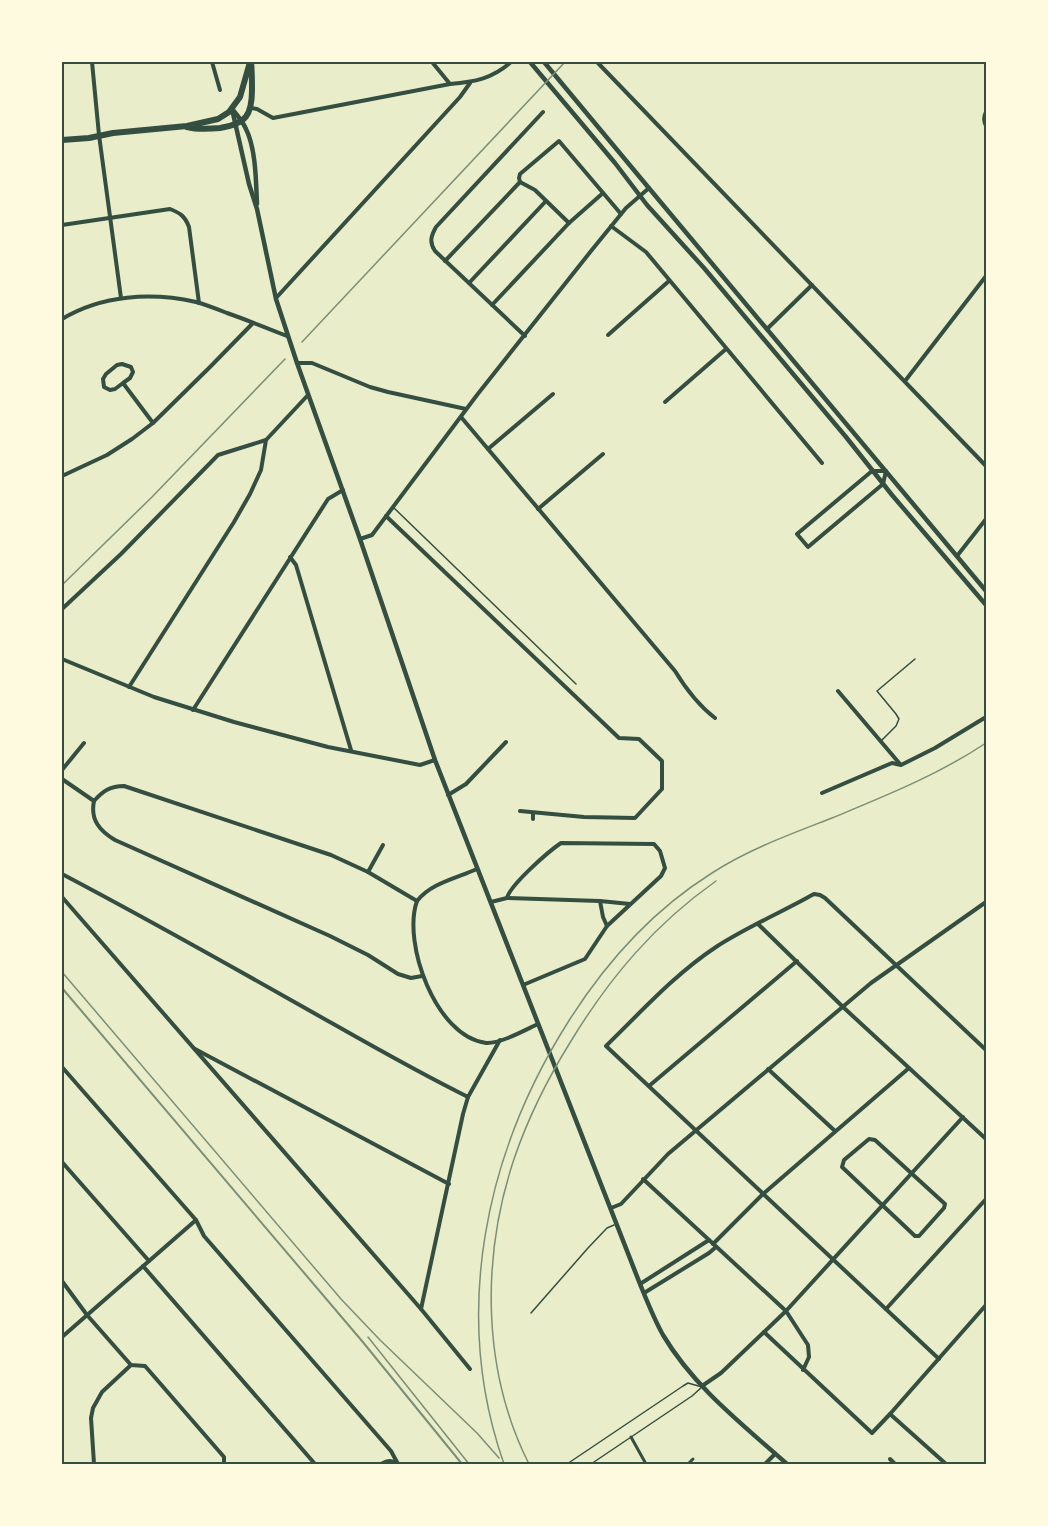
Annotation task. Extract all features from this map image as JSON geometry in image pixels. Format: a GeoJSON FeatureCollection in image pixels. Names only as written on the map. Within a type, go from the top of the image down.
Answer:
{"type":"FeatureCollection","features":[{"type":"Feature","properties":{"kind":"main road"},"geometry":{"type":"LineString","coordinates":[[187,126],[206,129],[229,126],[239,122],[247,115],[251,108],[251,62]]}},
{"type":"Feature","properties":{"kind":"main road"},"geometry":{"type":"LineString","coordinates":[[62,140],[187,126],[218,118],[232,109],[240,98],[251,62]]}},
{"type":"Feature","properties":{"kind":"street"},"geometry":{"type":"LineString","coordinates":[[92,62],[99,135],[121,298]]}},
{"type":"Feature","properties":{"kind":"street"},"geometry":{"type":"LineString","coordinates":[[212,62],[220,90]]}},
{"type":"Feature","properties":{"kind":"street"},"geometry":{"type":"LineString","coordinates":[[432,62],[450,84]]}},
{"type":"Feature","properties":{"kind":"street"},"geometry":{"type":"LineString","coordinates":[[251,108],[258,109],[273,118],[450,84],[470,83],[495,74],[511,62]]}},
{"type":"Feature","properties":{"kind":"street"},"geometry":{"type":"LineString","coordinates":[[530,62],[615,163],[639,196],[711,277],[987,605]]}},
{"type":"Feature","properties":{"kind":"street"},"geometry":{"type":"LineString","coordinates":[[545,62],[987,591]]}},
{"type":"Feature","properties":{"kind":"street"},"geometry":{"type":"LineString","coordinates":[[597,62],[987,466]]}},
{"type":"Feature","properties":{"kind":"street"},"geometry":{"type":"LineString","coordinates":[[276,299],[460,97],[470,83]]}},
{"type":"Feature","properties":{"kind":"street"},"geometry":{"type":"LineString","coordinates":[[232,109],[239,122],[248,131],[256,184],[257,209]]}},
{"type":"Feature","properties":{"kind":"street"},"geometry":{"type":"LineString","coordinates":[[525,336],[435,251],[432,246],[432,234],[543,112]]}},
{"type":"Feature","properties":{"kind":"street"},"geometry":{"type":"LineString","coordinates":[[987,112],[984,116],[987,126]]}},
{"type":"Feature","properties":{"kind":"street"},"geometry":{"type":"LineString","coordinates":[[239,122],[250,190],[257,209],[276,299],[287,336],[448,795],[640,1284],[668,1343],[702,1387],[787,1464]]}},
{"type":"Feature","properties":{"kind":"street"},"geometry":{"type":"LineString","coordinates":[[445,261],[520,182],[520,174],[559,141],[621,214]]}},
{"type":"Feature","properties":{"kind":"street"},"geometry":{"type":"LineString","coordinates":[[520,182],[535,190],[569,223]]}},
{"type":"Feature","properties":{"kind":"street"},"geometry":{"type":"LineString","coordinates":[[360,539],[372,535],[466,409],[611,226],[649,188]]}},
{"type":"Feature","properties":{"kind":"street"},"geometry":{"type":"LineString","coordinates":[[492,304],[569,223],[603,193]]}},
{"type":"Feature","properties":{"kind":"street"},"geometry":{"type":"LineString","coordinates":[[469,283],[546,201]]}},
{"type":"Feature","properties":{"kind":"street"},"geometry":{"type":"LineString","coordinates":[[62,225],[170,209],[179,213],[186,219],[189,227],[199,303]]}},
{"type":"Feature","properties":{"kind":"street"},"geometry":{"type":"LineString","coordinates":[[611,226],[646,252],[822,463]]}},
{"type":"Feature","properties":{"kind":"street"},"geometry":{"type":"LineString","coordinates":[[905,381],[987,276]]}},
{"type":"Feature","properties":{"kind":"street"},"geometry":{"type":"LineString","coordinates":[[608,334],[669,281]]}},
{"type":"Feature","properties":{"kind":"street"},"geometry":{"type":"LineString","coordinates":[[767,329],[812,285]]}},
{"type":"Feature","properties":{"kind":"street"},"geometry":{"type":"LineString","coordinates":[[62,319],[84,308],[138,296],[199,303],[287,336]]}},
{"type":"Feature","properties":{"kind":"street"},"geometry":{"type":"LineString","coordinates":[[62,476],[107,455],[153,423],[253,322]]}},
{"type":"Feature","properties":{"kind":"street"},"geometry":{"type":"LineString","coordinates":[[665,402],[726,349]]}},
{"type":"Feature","properties":{"kind":"street"},"geometry":{"type":"LineString","coordinates":[[297,363],[312,363],[388,392],[466,409]]}},
{"type":"Feature","properties":{"kind":"street"},"geometry":{"type":"LineString","coordinates":[[122,364],[131,367],[133,372],[130,378],[123,383],[110,390],[104,387],[103,379],[117,365],[122,364]]}},
{"type":"Feature","properties":{"kind":"street"},"geometry":{"type":"LineString","coordinates":[[123,383],[153,423]]}},
{"type":"Feature","properties":{"kind":"street"},"geometry":{"type":"LineString","coordinates":[[488,449],[553,394]]}},
{"type":"Feature","properties":{"kind":"street"},"geometry":{"type":"LineString","coordinates":[[62,609],[121,554],[218,455],[266,440],[308,395]]}},
{"type":"Feature","properties":{"kind":"street"},"geometry":{"type":"LineString","coordinates":[[460,417],[675,671],[701,707],[715,718]]}},
{"type":"Feature","properties":{"kind":"street"},"geometry":{"type":"LineString","coordinates":[[129,687],[239,513],[261,470],[266,440]]}},
{"type":"Feature","properties":{"kind":"street"},"geometry":{"type":"LineString","coordinates":[[538,509],[603,454]]}},
{"type":"Feature","properties":{"kind":"street"},"geometry":{"type":"LineString","coordinates":[[872,471],[886,471],[883,484],[808,547],[797,534],[872,471]]}},
{"type":"Feature","properties":{"kind":"street"},"geometry":{"type":"LineString","coordinates":[[193,710],[328,499],[342,490]]}},
{"type":"Feature","properties":{"kind":"street"},"geometry":{"type":"LineString","coordinates":[[386,516],[619,738],[639,739],[662,761],[662,789],[635,818],[520,812]]}},
{"type":"Feature","properties":{"kind":"street"},"geometry":{"type":"LineString","coordinates":[[957,556],[987,519]]}},
{"type":"Feature","properties":{"kind":"street"},"geometry":{"type":"LineString","coordinates":[[290,557],[296,565],[352,751]]}},
{"type":"Feature","properties":{"kind":"street"},"geometry":{"type":"LineString","coordinates":[[62,659],[193,710],[317,744],[420,765],[435,760]]}},
{"type":"Feature","properties":{"kind":"street"},"geometry":{"type":"LineString","coordinates":[[838,691],[901,765]]}},
{"type":"Feature","properties":{"kind":"street"},"geometry":{"type":"LineString","coordinates":[[822,792],[892,763],[901,765],[987,717]]}},
{"type":"Feature","properties":{"kind":"street"},"geometry":{"type":"LineString","coordinates":[[448,795],[466,784],[506,742]]}},
{"type":"Feature","properties":{"kind":"street"},"geometry":{"type":"LineString","coordinates":[[62,770],[84,743]]}},
{"type":"Feature","properties":{"kind":"street"},"geometry":{"type":"LineString","coordinates":[[62,779],[94,801]]}},
{"type":"Feature","properties":{"kind":"street"},"geometry":{"type":"LineString","coordinates":[[417,901],[368,872],[331,855],[132,788],[116,786],[109,788],[94,801],[92,810],[95,822],[104,833],[115,840],[330,936],[368,955],[398,974],[411,978],[422,976]]}},
{"type":"Feature","properties":{"kind":"street"},"geometry":{"type":"LineString","coordinates":[[533,813],[533,819]]}},
{"type":"Feature","properties":{"kind":"street"},"geometry":{"type":"LineString","coordinates":[[507,898],[514,885],[561,843],[654,844],[660,850],[665,868],[661,876],[607,926],[585,958],[523,985]]}},
{"type":"Feature","properties":{"kind":"street"},"geometry":{"type":"LineString","coordinates":[[368,872],[383,845]]}},
{"type":"Feature","properties":{"kind":"street"},"geometry":{"type":"LineString","coordinates":[[477,869],[430,889],[417,901],[414,924],[415,941],[422,976],[446,1016],[457,1028],[476,1041],[489,1043],[500,1040],[538,1024]]}},
{"type":"Feature","properties":{"kind":"street"},"geometry":{"type":"LineString","coordinates":[[62,874],[372,1047],[468,1097]]}},
{"type":"Feature","properties":{"kind":"street"},"geometry":{"type":"LineString","coordinates":[[939,1359],[606,1046],[677,976],[698,960],[725,941],[814,894],[820,895],[987,1050]]}},
{"type":"Feature","properties":{"kind":"street"},"geometry":{"type":"LineString","coordinates":[[62,897],[421,1309],[470,1369]]}},
{"type":"Feature","properties":{"kind":"street"},"geometry":{"type":"LineString","coordinates":[[491,902],[507,898],[631,904]]}},
{"type":"Feature","properties":{"kind":"street"},"geometry":{"type":"LineString","coordinates":[[600,901],[607,926]]}},
{"type":"Feature","properties":{"kind":"street"},"geometry":{"type":"LineString","coordinates":[[611,1208],[621,1204],[663,1159],[871,983],[987,902]]}},
{"type":"Feature","properties":{"kind":"street"},"geometry":{"type":"LineString","coordinates":[[758,924],[843,1007],[987,1139]]}},
{"type":"Feature","properties":{"kind":"street"},"geometry":{"type":"LineString","coordinates":[[649,1086],[796,961]]}},
{"type":"Feature","properties":{"kind":"street"},"geometry":{"type":"LineString","coordinates":[[421,1309],[463,1114],[468,1097],[500,1040]]}},
{"type":"Feature","properties":{"kind":"street"},"geometry":{"type":"LineString","coordinates":[[193,1048],[449,1185]]}},
{"type":"Feature","properties":{"kind":"street"},"geometry":{"type":"LineString","coordinates":[[62,1067],[196,1220],[204,1236],[391,1451],[398,1464]]}},
{"type":"Feature","properties":{"kind":"street"},"geometry":{"type":"LineString","coordinates":[[644,1293],[709,1253],[763,1194],[909,1068]]}},
{"type":"Feature","properties":{"kind":"street"},"geometry":{"type":"LineString","coordinates":[[768,1069],[836,1131]]}},
{"type":"Feature","properties":{"kind":"street"},"geometry":{"type":"LineString","coordinates":[[702,1387],[721,1373],[786,1311],[963,1117]]}},
{"type":"Feature","properties":{"kind":"street"},"geometry":{"type":"LineString","coordinates":[[873,1139],[945,1206],[923,1233],[915,1236],[882,1205],[842,1165],[843,1160],[867,1141],[873,1139]]}},
{"type":"Feature","properties":{"kind":"street"},"geometry":{"type":"LineString","coordinates":[[62,1162],[149,1261]]}},
{"type":"Feature","properties":{"kind":"street"},"geometry":{"type":"LineString","coordinates":[[644,1179],[786,1311],[808,1345],[808,1357],[803,1370]]}},
{"type":"Feature","properties":{"kind":"street"},"geometry":{"type":"LineString","coordinates":[[886,1309],[987,1199]]}},
{"type":"Feature","properties":{"kind":"street"},"geometry":{"type":"LineString","coordinates":[[62,1337],[196,1220]]}},
{"type":"Feature","properties":{"kind":"street"},"geometry":{"type":"LineString","coordinates":[[640,1284],[709,1240]]}},
{"type":"Feature","properties":{"kind":"street"},"geometry":{"type":"LineString","coordinates":[[143,1266],[315,1464]]}},
{"type":"Feature","properties":{"kind":"street"},"geometry":{"type":"LineString","coordinates":[[62,1281],[87,1315],[131,1365],[145,1366],[224,1457],[224,1464]]}},
{"type":"Feature","properties":{"kind":"street"},"geometry":{"type":"LineString","coordinates":[[764,1332],[872,1433],[987,1305]]}},
{"type":"Feature","properties":{"kind":"street"},"geometry":{"type":"LineString","coordinates":[[94,1464],[91,1418],[96,1400],[131,1365]]}},
{"type":"Feature","properties":{"kind":"street"},"geometry":{"type":"LineString","coordinates":[[890,1414],[946,1464]]}},
{"type":"Feature","properties":{"kind":"street"},"geometry":{"type":"LineString","coordinates":[[632,1437],[646,1464]]}},
{"type":"Feature","properties":{"kind":"street"},"geometry":{"type":"LineString","coordinates":[[765,1464],[775,1454]]}},
{"type":"Feature","properties":{"kind":"street"},"geometry":{"type":"LineString","coordinates":[[688,1464],[693,1459]]}},
{"type":"Feature","properties":{"kind":"street"},"geometry":{"type":"LineString","coordinates":[[381,1464],[388,1460],[398,1464]]}},
{"type":"Feature","properties":{"kind":"lane"},"geometry":{"type":"LineString","coordinates":[[393,507],[576,684]]}},
{"type":"Feature","properties":{"kind":"lane"},"geometry":{"type":"LineString","coordinates":[[881,742],[896,726],[899,719],[877,691],[915,659]]}},
{"type":"Feature","properties":{"kind":"lane"},"geometry":{"type":"LineString","coordinates":[[531,1313],[606,1228],[617,1224]]}},
{"type":"Feature","properties":{"kind":"lane"},"geometry":{"type":"LineString","coordinates":[[567,1464],[688,1383],[702,1387]]}},
{"type":"Feature","properties":{"kind":"lane"},"geometry":{"type":"LineString","coordinates":[[591,1464],[702,1387]]}},
{"type":"Feature","properties":{"kind":"tram line"},"geometry":{"type":"LineString","coordinates":[[302,342],[565,62]]}},
{"type":"Feature","properties":{"kind":"tram line"},"geometry":{"type":"LineString","coordinates":[[62,585],[152,497],[285,359]]}},
{"type":"Feature","properties":{"kind":"tram line"},"geometry":{"type":"LineString","coordinates":[[504,1464],[488,1407],[480,1349],[479,1292],[485,1235],[498,1178],[516,1123],[541,1070],[584,998],[616,957],[651,920],[670,903],[712,873],[771,842],[911,784],[968,755],[986,743]]}},
{"type":"Feature","properties":{"kind":"tram line"},"geometry":{"type":"LineString","coordinates":[[529,1464],[502,1391],[495,1353],[492,1314],[492,1274],[496,1235],[503,1197],[514,1159],[532,1113],[547,1084],[571,1041],[602,995],[635,953],[673,915],[716,881]]}},
{"type":"Feature","properties":{"kind":"tram line"},"geometry":{"type":"LineString","coordinates":[[62,972],[341,1299],[380,1340],[477,1433],[499,1458]]}},
{"type":"Feature","properties":{"kind":"tram line"},"geometry":{"type":"LineString","coordinates":[[368,1337],[469,1464]]}},
{"type":"Feature","properties":{"kind":"railway"},"geometry":{"type":"LineString","coordinates":[[62,988],[362,1341],[462,1464]]}}]}
